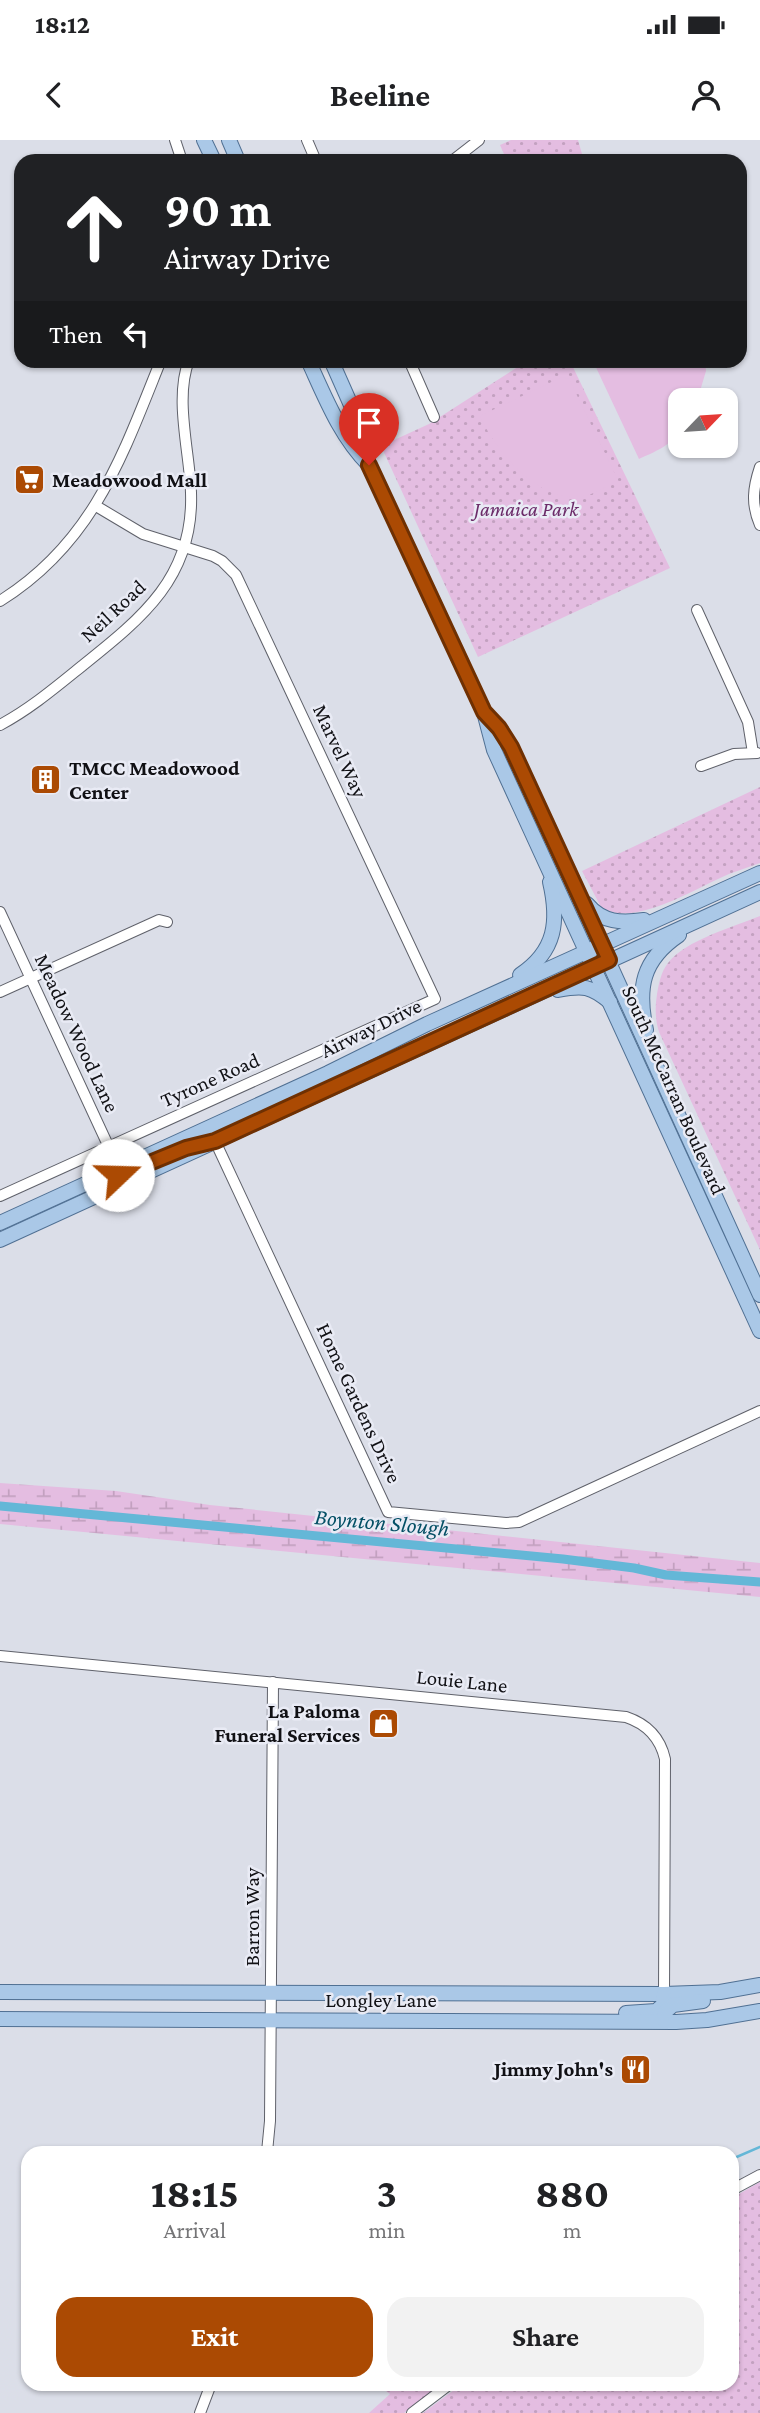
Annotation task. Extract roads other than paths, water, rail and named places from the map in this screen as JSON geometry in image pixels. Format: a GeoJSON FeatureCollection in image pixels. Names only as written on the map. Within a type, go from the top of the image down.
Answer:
{"type":"FeatureCollection","features":[{"type":"Feature","properties":{"kind":"main road","name":"South McCarran Boulevard"},"geometry":{"type":"LineString","coordinates":[[312,368],[346,438],[369,465]]}},
{"type":"Feature","properties":{"kind":"main road","name":"South McCarran Boulevard"},"geometry":{"type":"LineString","coordinates":[[335,368],[362,430],[369,465],[484,712],[494,750],[587,950],[602,964],[652,1055],[760,1295]]}},
{"type":"Feature","properties":{"kind":"main road","name":"South McCarran Boulevard"},"geometry":{"type":"LineString","coordinates":[[484,712],[499,728],[511,747],[601,944],[602,964],[612,1003],[760,1331]]}},
{"type":"Feature","properties":{"kind":"main road"},"geometry":{"type":"LineString","coordinates":[[490,995],[533,965],[551,939],[555,918],[545,860]]}},
{"type":"Feature","properties":{"kind":"main road","name":"Airway Drive"},"geometry":{"type":"LineString","coordinates":[[0,1223],[348,1064],[587,950],[760,873]]}},
{"type":"Feature","properties":{"kind":"main road","name":"Airway Drive"},"geometry":{"type":"LineString","coordinates":[[0,1240],[760,892]]}},
{"type":"Feature","properties":{"kind":"main road"},"geometry":{"type":"LineString","coordinates":[[579,895],[595,914],[606,920],[631,922],[658,918]]}},
{"type":"Feature","properties":{"kind":"main road"},"geometry":{"type":"LineString","coordinates":[[652,1055],[642,1008],[646,971],[666,944],[711,914]]}},
{"type":"Feature","properties":{"kind":"main road"},"geometry":{"type":"LineString","coordinates":[[536,994],[583,987],[596,991],[612,1003]]}},
{"type":"Feature","properties":{"kind":"main road"},"geometry":{"type":"LineString","coordinates":[[34,1224],[59,1206],[114,1180],[119,1170],[130,1171],[186,1148],[215,1141]]}},
{"type":"Feature","properties":{"kind":"main road","name":"Longley Lane"},"geometry":{"type":"LineString","coordinates":[[0,1992],[664,1994],[720,1992],[760,1985]]}},
{"type":"Feature","properties":{"kind":"main road"},"geometry":{"type":"LineString","coordinates":[[663,2022],[665,2011],[673,2005],[760,1992]]}},
{"type":"Feature","properties":{"kind":"main road"},"geometry":{"type":"LineString","coordinates":[[524,2022],[568,2013],[656,2011],[663,2005],[664,1994]]}},
{"type":"Feature","properties":{"kind":"main road","name":"Longley Lane"},"geometry":{"type":"LineString","coordinates":[[0,2019],[663,2022],[707,2020],[760,2011]]}},
{"type":"Feature","properties":{"kind":"street"},"geometry":{"type":"LineString","coordinates":[[462,154],[479,140]]}},
{"type":"Feature","properties":{"kind":"street"},"geometry":{"type":"LineString","coordinates":[[0,601],[47,565],[96,506],[118,465],[158,368]]}},
{"type":"Feature","properties":{"kind":"street","name":"Neil Road"},"geometry":{"type":"LineString","coordinates":[[0,725],[41,699],[141,617],[170,581],[184,548],[191,510],[183,395],[188,368]]}},
{"type":"Feature","properties":{"kind":"street"},"geometry":{"type":"LineString","coordinates":[[413,368],[435,417]]}},
{"type":"Feature","properties":{"kind":"street"},"geometry":{"type":"LineString","coordinates":[[760,467],[753,492],[753,506],[760,525]]}},
{"type":"Feature","properties":{"kind":"street","name":"Marvel Way"},"geometry":{"type":"LineString","coordinates":[[96,506],[142,534],[222,561],[236,575],[435,999]]}},
{"type":"Feature","properties":{"kind":"street"},"geometry":{"type":"LineString","coordinates":[[697,610],[748,722],[757,753],[722,757],[701,766]]}},
{"type":"Feature","properties":{"kind":"street","name":"Meadow Wood Lane"},"geometry":{"type":"LineString","coordinates":[[0,912],[119,1170]]}},
{"type":"Feature","properties":{"kind":"street"},"geometry":{"type":"LineString","coordinates":[[0,992],[159,919],[167,922]]}},
{"type":"Feature","properties":{"kind":"street","name":"Tyrone Road"},"geometry":{"type":"LineString","coordinates":[[0,1196],[435,999]]}},
{"type":"Feature","properties":{"kind":"street","name":"Home Gardens Drive"},"geometry":{"type":"LineString","coordinates":[[215,1141],[388,1511],[506,1523],[523,1521],[760,1411]]}},
{"type":"Feature","properties":{"kind":"street","name":"Louie Lane"},"geometry":{"type":"LineString","coordinates":[[0,1656],[626,1717],[644,1725],[658,1741],[665,1766],[664,1994]]}},
{"type":"Feature","properties":{"kind":"street","name":"Barron Way"},"geometry":{"type":"LineString","coordinates":[[267,2146],[271,2020],[273,1682]]}},
{"type":"Feature","properties":{"kind":"street"},"geometry":{"type":"LineString","coordinates":[[739,2186],[760,2175]]}},
{"type":"Feature","properties":{"kind":"street"},"geometry":{"type":"LineString","coordinates":[[200,2413],[208,2391]]}},
{"type":"Feature","properties":{"kind":"street"},"geometry":{"type":"LineString","coordinates":[[412,2413],[441,2391]]}},
{"type":"Feature","properties":{"kind":"waterway","name":"Boynton Slough"},"geometry":{"type":"LineString","coordinates":[[0,1506],[563,1559],[666,1575],[760,1582]]}},
{"type":"Feature","properties":{"kind":"waterway"},"geometry":{"type":"LineString","coordinates":[[739,2156],[760,2147]]}},
{"type":"Feature","properties":{"kind":"place","name":"Meadowood Mall"},"geometry":{"type":"Point","coordinates":[29,480]}},
{"type":"Feature","properties":{"kind":"place","name":"TMCC Meadowood Center"},"geometry":{"type":"Point","coordinates":[46,780]}},
{"type":"Feature","properties":{"kind":"place","name":"La Paloma Funeral Services"},"geometry":{"type":"Point","coordinates":[383,1723]}},
{"type":"Feature","properties":{"kind":"place","name":"Jimmy John's"},"geometry":{"type":"Point","coordinates":[636,2069]}},
{"type":"Feature","properties":{"kind":"park label","name":"Jamaica Park"},"geometry":{"type":"Point","coordinates":[526,509]}}]}
